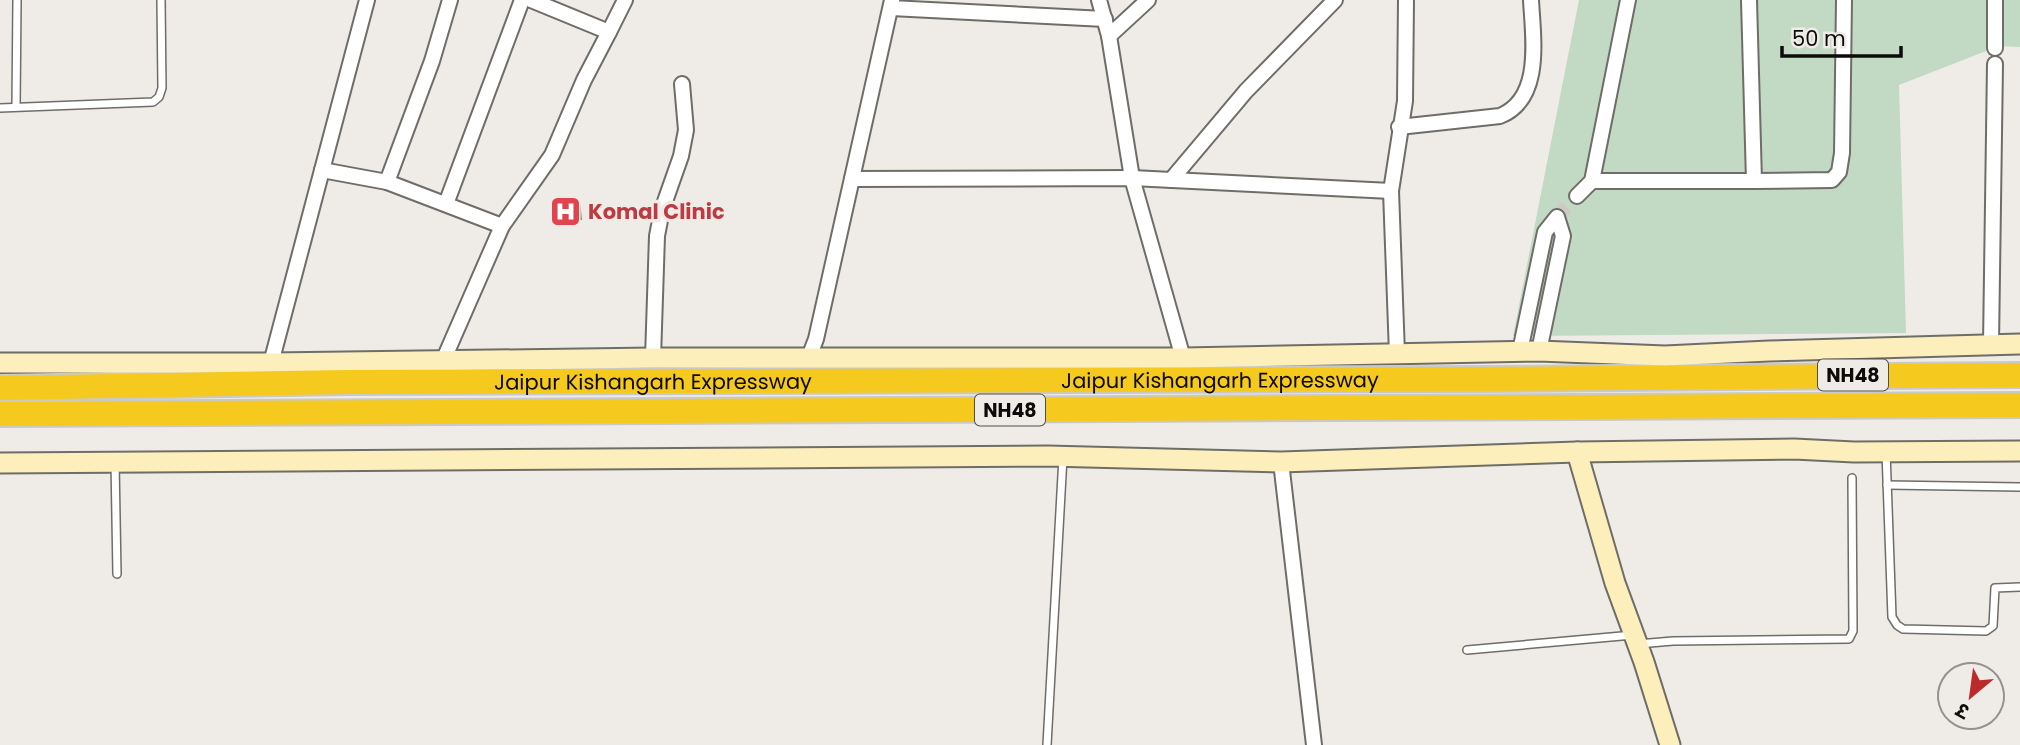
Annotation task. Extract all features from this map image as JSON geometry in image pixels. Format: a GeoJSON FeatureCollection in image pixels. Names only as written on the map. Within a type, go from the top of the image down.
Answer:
{"type":"FeatureCollection","features":[{"type":"Feature","properties":{"kind":"highway","name":"Jaipur Kishangarh Expressway"},"geometry":{"type":"LineString","coordinates":[[0,388],[403,382],[2020,375]]}},
{"type":"Feature","properties":{"kind":"highway","name":"Jaipur Kishangarh Expressway"},"geometry":{"type":"LineString","coordinates":[[0,414],[2020,405]]}},
{"type":"Feature","properties":{"kind":"street"},"geometry":{"type":"LineString","coordinates":[[271,363],[367,0]]}},
{"type":"Feature","properties":{"kind":"street"},"geometry":{"type":"LineString","coordinates":[[387,182],[432,61],[450,0]]}},
{"type":"Feature","properties":{"kind":"street"},"geometry":{"type":"LineString","coordinates":[[446,204],[523,0]]}},
{"type":"Feature","properties":{"kind":"street"},"geometry":{"type":"LineString","coordinates":[[531,0],[609,32]]}},
{"type":"Feature","properties":{"kind":"street"},"geometry":{"type":"LineString","coordinates":[[443,361],[502,226],[552,155],[584,80],[625,0]]}},
{"type":"Feature","properties":{"kind":"street"},"geometry":{"type":"LineString","coordinates":[[1099,0],[1109,36],[1132,178],[1183,358]]}},
{"type":"Feature","properties":{"kind":"street"},"geometry":{"type":"LineString","coordinates":[[1109,36],[1148,0]]}},
{"type":"Feature","properties":{"kind":"street"},"geometry":{"type":"LineString","coordinates":[[1171,180],[1246,91],[1335,0]]}},
{"type":"Feature","properties":{"kind":"street"},"geometry":{"type":"LineString","coordinates":[[1397,354],[1391,191],[1405,101],[1406,0]]}},
{"type":"Feature","properties":{"kind":"street"},"geometry":{"type":"LineString","coordinates":[[1399,127],[1500,116],[1512,111],[1524,95],[1534,64],[1531,0]]}},
{"type":"Feature","properties":{"kind":"street"},"geometry":{"type":"LineString","coordinates":[[1577,197],[1592,181],[1628,0]]}},
{"type":"Feature","properties":{"kind":"street"},"geometry":{"type":"LineString","coordinates":[[1749,0],[1754,181]]}},
{"type":"Feature","properties":{"kind":"street"},"geometry":{"type":"LineString","coordinates":[[1592,181],[1832,180],[1839,172],[1842,153],[1844,0]]}},
{"type":"Feature","properties":{"kind":"street"},"geometry":{"type":"LineString","coordinates":[[1995,0],[1995,48]]}},
{"type":"Feature","properties":{"kind":"street"},"geometry":{"type":"LineString","coordinates":[[809,357],[816,340],[891,4],[1105,19]]}},
{"type":"Feature","properties":{"kind":"street"},"geometry":{"type":"LineString","coordinates":[[1991,344],[1995,64]]}},
{"type":"Feature","properties":{"kind":"street"},"geometry":{"type":"LineString","coordinates":[[653,358],[657,236],[686,130],[681,84]]}},
{"type":"Feature","properties":{"kind":"street"},"geometry":{"type":"LineString","coordinates":[[322,170],[387,182],[502,226]]}},
{"type":"Feature","properties":{"kind":"street"},"geometry":{"type":"LineString","coordinates":[[852,179],[1132,178],[1391,191]]}},
{"type":"Feature","properties":{"kind":"street"},"geometry":{"type":"LineString","coordinates":[[1557,218],[1563,236],[1530,351],[1545,232],[1557,218]]}},
{"type":"Feature","properties":{"kind":"street"},"geometry":{"type":"LineString","coordinates":[[0,363],[809,357],[1183,358],[1530,351],[1665,356],[2020,344]]}},
{"type":"Feature","properties":{"kind":"street"},"geometry":{"type":"LineString","coordinates":[[0,463],[1063,457],[1281,462],[1577,452],[1794,449],[1886,452],[2020,451]]}},
{"type":"Feature","properties":{"kind":"street"},"geometry":{"type":"LineString","coordinates":[[1577,452],[1615,583],[1670,745]]}},
{"type":"Feature","properties":{"kind":"street"},"geometry":{"type":"LineString","coordinates":[[1281,462],[1314,745]]}},
{"type":"Feature","properties":{"kind":"lane"},"geometry":{"type":"LineString","coordinates":[[16,107],[17,0]]}},
{"type":"Feature","properties":{"kind":"lane"},"geometry":{"type":"LineString","coordinates":[[0,108],[153,102],[159,97],[162,88],[161,0]]}},
{"type":"Feature","properties":{"kind":"lane"},"geometry":{"type":"LineString","coordinates":[[1886,452],[1892,617],[1897,625],[1903,629],[1986,631],[1993,626],[1995,620],[1995,589],[2020,587]]}},
{"type":"Feature","properties":{"kind":"lane"},"geometry":{"type":"LineString","coordinates":[[1047,745],[1063,457]]}},
{"type":"Feature","properties":{"kind":"lane"},"geometry":{"type":"LineString","coordinates":[[115,461],[117,574]]}},
{"type":"Feature","properties":{"kind":"lane"},"geometry":{"type":"LineString","coordinates":[[1467,650],[1636,640],[1673,642],[1849,639],[1853,631],[1852,478]]}},
{"type":"Feature","properties":{"kind":"lane"},"geometry":{"type":"LineString","coordinates":[[1887,485],[2020,487]]}},
{"type":"Feature","properties":{"kind":"green space"},"geometry":{"type":"Polygon","coordinates":[[[1579,0],[2020,0],[2020,47],[1999,46],[1899,85],[1906,333],[1513,336],[1579,0]]]}},
{"type":"Feature","properties":{"kind":"building"},"geometry":{"type":"Polygon","coordinates":[[[579,202],[581,219],[553,220],[552,203],[579,202]]]}},
{"type":"Feature","properties":{"kind":"tunnel"},"geometry":{"type":"LineString","coordinates":[[1557,217],[1577,196]]}},
{"type":"Feature","properties":{"kind":"place","name":"Komal Clinic"},"geometry":{"type":"Point","coordinates":[565,211]}}]}
